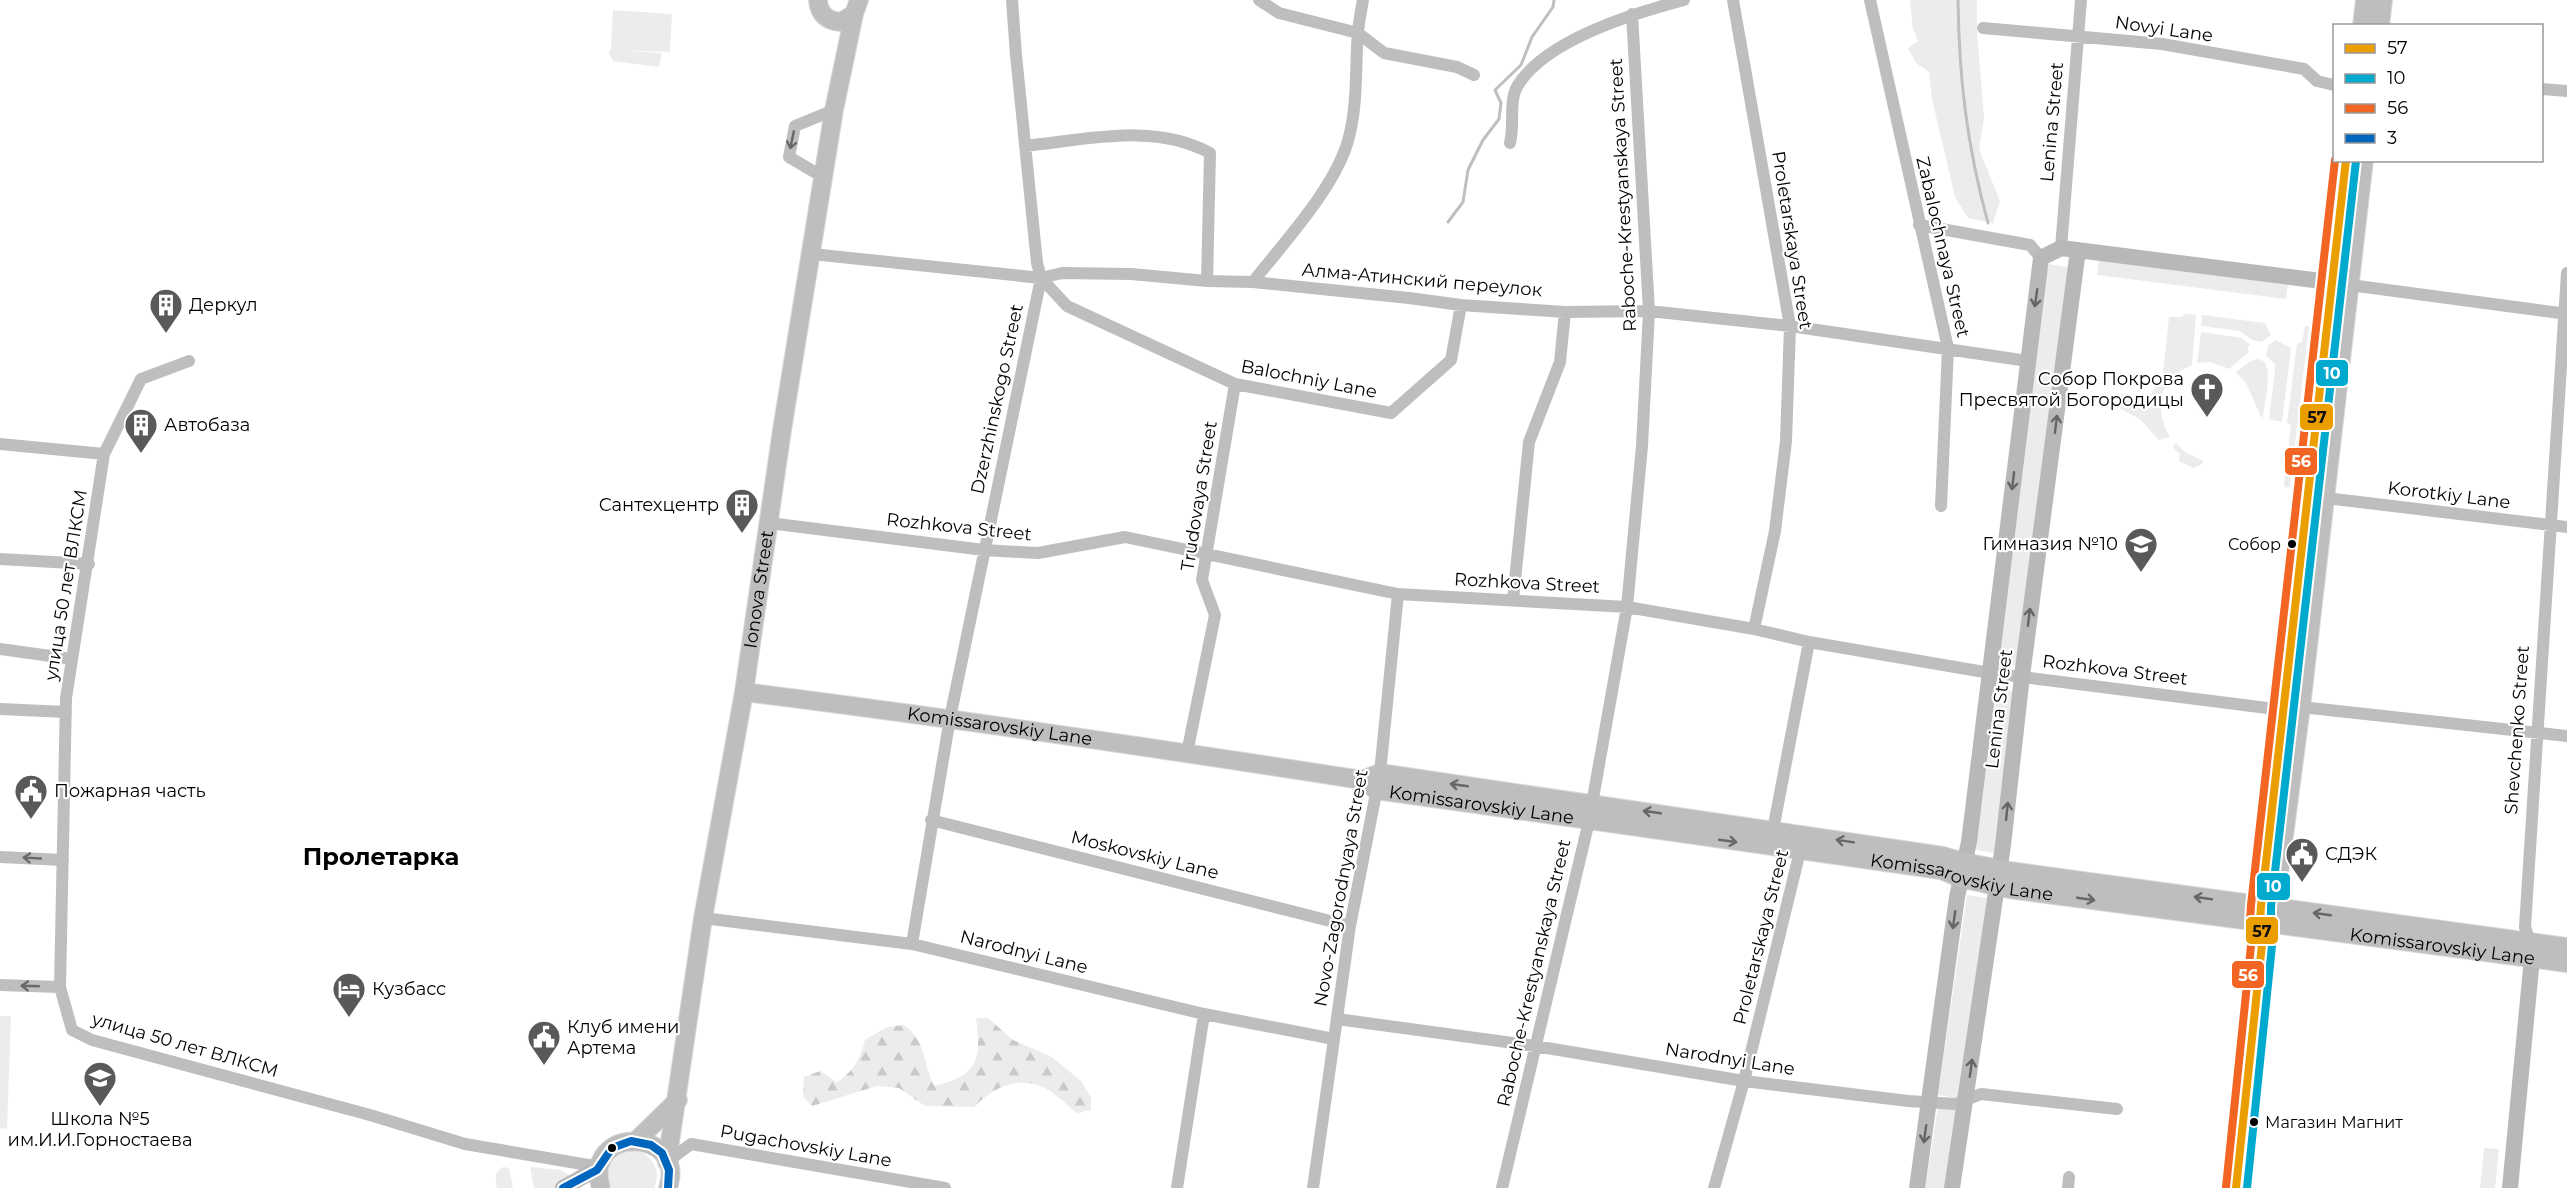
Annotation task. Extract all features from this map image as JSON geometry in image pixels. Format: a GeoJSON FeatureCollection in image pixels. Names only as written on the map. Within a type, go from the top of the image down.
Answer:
{"type":"FeatureCollection","features":[{"type":"Feature","properties":{"kind":"main road"},"geometry":{"type":"LineString","coordinates":[[2362,24],[2365,0]]}},
{"type":"Feature","properties":{"kind":"main road"},"geometry":{"type":"LineString","coordinates":[[2380,24],[2383,0]]}},
{"type":"Feature","properties":{"kind":"main road"},"geometry":{"type":"LineString","coordinates":[[819,7],[841,22],[857,7]]}},
{"type":"Feature","properties":{"kind":"main road"},"geometry":{"type":"LineString","coordinates":[[819,7],[840,40],[843,51],[840,79]]}},
{"type":"Feature","properties":{"kind":"main road"},"geometry":{"type":"LineString","coordinates":[[840,79],[857,7]]}},
{"type":"Feature","properties":{"kind":"main road","name":"Ionova Street"},"geometry":{"type":"LineString","coordinates":[[668,1188],[670,1176],[667,1162],[678,1100],[702,918],[744,692],[782,430],[840,79]]}},
{"type":"Feature","properties":{"kind":"main road"},"geometry":{"type":"LineString","coordinates":[[2236,1188],[2266,919],[2283,710],[2346,162]]}},
{"type":"Feature","properties":{"kind":"main road"},"geometry":{"type":"LineString","coordinates":[[2266,919],[2301,707],[2364,162]]}},
{"type":"Feature","properties":{"kind":"main road"},"geometry":{"type":"LineString","coordinates":[[2042,258],[2069,249],[2350,285]]}},
{"type":"Feature","properties":{"kind":"main road","name":"Lenina Street"},"geometry":{"type":"LineString","coordinates":[[1952,1188],[1998,878],[2069,249]]}},
{"type":"Feature","properties":{"kind":"main road","name":"Lenina Street"},"geometry":{"type":"LineString","coordinates":[[1917,1188],[1962,870],[1969,842],[2042,258]]}},
{"type":"Feature","properties":{"kind":"main road","name":"Komissarovskiy Lane"},"geometry":{"type":"LineString","coordinates":[[744,692],[950,718],[1802,843],[1943,856],[1962,870],[1998,878],[2266,919],[2531,950],[2567,947]]}},
{"type":"Feature","properties":{"kind":"main road","name":"Komissarovskiy Lane"},"geometry":{"type":"LineString","coordinates":[[1590,812],[1773,830],[1802,843]]}},
{"type":"Feature","properties":{"kind":"main road","name":"Komissarovskiy Lane"},"geometry":{"type":"LineString","coordinates":[[2531,950],[2567,963]]}},
{"type":"Feature","properties":{"kind":"main road","name":"Shevchenko Street"},"geometry":{"type":"LineString","coordinates":[[2510,1188],[2531,950]]}},
{"type":"Feature","properties":{"kind":"main road"},"geometry":{"type":"LineString","coordinates":[[637,1140],[678,1100]]}},
{"type":"Feature","properties":{"kind":"main road"},"geometry":{"type":"LineString","coordinates":[[601,1188],[600,1167],[604,1156],[613,1147],[624,1142],[637,1140],[650,1144],[662,1153],[667,1162]]}},
{"type":"Feature","properties":{"kind":"main road"},"geometry":{"type":"LineString","coordinates":[[563,1188],[600,1167]]}},
{"type":"Feature","properties":{"kind":"street","name":"Dzerzhinskogo Street"},"geometry":{"type":"LineString","coordinates":[[912,944],[931,820],[950,718],[1041,278],[1037,263],[1012,0]]}},
{"type":"Feature","properties":{"kind":"street"},"geometry":{"type":"LineString","coordinates":[[1259,0],[1279,13],[1358,33],[1384,53],[1457,67],[1474,75]]}},
{"type":"Feature","properties":{"kind":"street"},"geometry":{"type":"LineString","coordinates":[[1253,282],[1307,214],[1337,169],[1349,138],[1356,98],[1358,33],[1363,0]]}},
{"type":"Feature","properties":{"kind":"street"},"geometry":{"type":"LineString","coordinates":[[1510,143],[1514,124],[1513,96],[1518,84],[1552,52],[1632,14],[1684,0]]}},
{"type":"Feature","properties":{"kind":"street","name":"Proletarskaya Street"},"geometry":{"type":"LineString","coordinates":[[1732,0],[1790,326],[1786,441],[1775,531],[1754,629]]}},
{"type":"Feature","properties":{"kind":"street","name":"Zabalochnaya Street"},"geometry":{"type":"LineString","coordinates":[[1870,0],[1948,348],[1941,506]]}},
{"type":"Feature","properties":{"kind":"street","name":"Lenina Street"},"geometry":{"type":"LineString","coordinates":[[2069,249],[2081,0]]}},
{"type":"Feature","properties":{"kind":"street","name":"Raboche-Krestyanskaya Street"},"geometry":{"type":"LineString","coordinates":[[1502,1188],[1590,812],[1627,607],[1642,446],[1648,310],[1632,14]]}},
{"type":"Feature","properties":{"kind":"street","name":"Novyi Lane"},"geometry":{"type":"LineString","coordinates":[[1983,28],[2162,44],[2304,69],[2317,81],[2333,85]]}},
{"type":"Feature","properties":{"kind":"street"},"geometry":{"type":"LineString","coordinates":[[2543,89],[2567,91]]}},
{"type":"Feature","properties":{"kind":"street"},"geometry":{"type":"LineString","coordinates":[[823,177],[789,157],[795,126],[834,110]]}},
{"type":"Feature","properties":{"kind":"street"},"geometry":{"type":"LineString","coordinates":[[1025,146],[1142,136],[1168,138],[1192,144],[1210,153],[1207,281]]}},
{"type":"Feature","properties":{"kind":"street"},"geometry":{"type":"LineString","coordinates":[[1919,225],[2030,245],[2042,258]]}},
{"type":"Feature","properties":{"kind":"street","name":"Алма-Атинский переулок"},"geometry":{"type":"LineString","coordinates":[[812,254],[1041,278],[1062,273],[1131,274],[1207,281],[1253,282],[1461,305],[1565,312],[1648,310],[1790,326],[2028,361]]}},
{"type":"Feature","properties":{"kind":"street","name":"Shevchenko Street"},"geometry":{"type":"LineString","coordinates":[[2531,950],[2525,927],[2535,731],[2567,273]]}},
{"type":"Feature","properties":{"kind":"street","name":"Balochniy Lane"},"geometry":{"type":"LineString","coordinates":[[1041,278],[1067,306],[1235,384],[1391,413],[1451,360],[1461,305]]}},
{"type":"Feature","properties":{"kind":"street"},"geometry":{"type":"LineString","coordinates":[[2350,285],[2566,313]]}},
{"type":"Feature","properties":{"kind":"street"},"geometry":{"type":"LineString","coordinates":[[1513,600],[1529,442],[1560,362],[1565,312]]}},
{"type":"Feature","properties":{"kind":"street","name":"улица 50 лет ВЛКСМ"},"geometry":{"type":"LineString","coordinates":[[189,361],[141,379],[104,454],[66,712],[60,987],[72,1030],[92,1040],[370,1115],[465,1144],[600,1167]]}},
{"type":"Feature","properties":{"kind":"street","name":"Trudovaya Street"},"geometry":{"type":"LineString","coordinates":[[1187,753],[1215,615],[1202,580],[1235,384]]}},
{"type":"Feature","properties":{"kind":"street"},"geometry":{"type":"LineString","coordinates":[[0,444],[104,454]]}},
{"type":"Feature","properties":{"kind":"street","name":"Korotkiy Lane"},"geometry":{"type":"LineString","coordinates":[[2326,498],[2567,527]]}},
{"type":"Feature","properties":{"kind":"street","name":"Rozhkova Street"},"geometry":{"type":"LineString","coordinates":[[769,523],[984,550],[1038,553],[1125,537],[1398,594],[1627,607],[1754,629],[1809,642],[1990,673],[2283,710]]}},
{"type":"Feature","properties":{"kind":"street"},"geometry":{"type":"LineString","coordinates":[[0,559],[89,564]]}},
{"type":"Feature","properties":{"kind":"street","name":"Novo-Zagorodnyaya Street"},"geometry":{"type":"LineString","coordinates":[[1313,1188],[1398,594]]}},
{"type":"Feature","properties":{"kind":"street","name":"Proletarskaya Street"},"geometry":{"type":"LineString","coordinates":[[1773,830],[1809,642]]}},
{"type":"Feature","properties":{"kind":"street"},"geometry":{"type":"LineString","coordinates":[[0,649],[72,659]]}},
{"type":"Feature","properties":{"kind":"street"},"geometry":{"type":"LineString","coordinates":[[2301,707],[2567,736]]}},
{"type":"Feature","properties":{"kind":"street"},"geometry":{"type":"LineString","coordinates":[[0,709],[66,712]]}},
{"type":"Feature","properties":{"kind":"street","name":"Moskovskiy Lane"},"geometry":{"type":"LineString","coordinates":[[931,820],[1350,926]]}},
{"type":"Feature","properties":{"kind":"street","name":"Proletarskaya Street"},"geometry":{"type":"LineString","coordinates":[[1714,1188],[1744,1081],[1802,843]]}},
{"type":"Feature","properties":{"kind":"street"},"geometry":{"type":"LineString","coordinates":[[0,857],[63,860]]}},
{"type":"Feature","properties":{"kind":"street","name":"Narodnyi Lane"},"geometry":{"type":"LineString","coordinates":[[702,918],[912,944],[1204,1014],[1334,1039]]}},
{"type":"Feature","properties":{"kind":"street"},"geometry":{"type":"LineString","coordinates":[[0,985],[60,987]]}},
{"type":"Feature","properties":{"kind":"street"},"geometry":{"type":"LineString","coordinates":[[1178,1188],[1204,1014]]}},
{"type":"Feature","properties":{"kind":"street","name":"Narodnyi Lane"},"geometry":{"type":"LineString","coordinates":[[1337,1019],[1535,1046],[1744,1081],[1908,1101],[1956,1104],[1981,1094],[2117,1109]]}},
{"type":"Feature","properties":{"kind":"street","name":"Pugachovskiy Lane"},"geometry":{"type":"LineString","coordinates":[[667,1162],[691,1144],[945,1188]]}},
{"type":"Feature","properties":{"kind":"green space"},"geometry":{"type":"Polygon","coordinates":[[[1910,0],[1977,0],[1977,31],[1984,118],[1979,149],[2000,201],[1993,223],[1968,218],[1955,197],[1932,99],[1929,72],[1916,63],[1908,48],[1918,41],[1913,29],[1910,0]]]}},
{"type":"Feature","properties":{"kind":"green space"},"geometry":{"type":"Polygon","coordinates":[[[613,10],[672,14],[670,52],[620,50],[662,53],[659,67],[613,61],[609,53],[613,10]]]}},
{"type":"Feature","properties":{"kind":"green space"},"geometry":{"type":"Polygon","coordinates":[[[2099,259],[2288,283],[2286,299],[2097,275],[2099,259]]]}},
{"type":"Feature","properties":{"kind":"green space"},"geometry":{"type":"Polygon","coordinates":[[[2048,264],[2069,267],[2020,666],[1999,663],[2048,264]]]}},
{"type":"Feature","properties":{"kind":"green space"},"geometry":{"type":"Polygon","coordinates":[[[2185,314],[2196,315],[2192,365],[2172,378],[2162,395],[2162,415],[2170,437],[2159,440],[2140,419],[2117,407],[2118,394],[2149,398],[2163,373],[2169,317],[2182,317],[2185,314]]]}},
{"type":"Feature","properties":{"kind":"green space"},"geometry":{"type":"Polygon","coordinates":[[[2202,315],[2265,323],[2271,335],[2262,342],[2252,340],[2240,331],[2201,326],[2202,315]]]}},
{"type":"Feature","properties":{"kind":"green space"},"geometry":{"type":"Polygon","coordinates":[[[2305,326],[2309,326],[2290,486],[2285,488],[2291,424],[2287,423],[2297,344],[2302,342],[2305,326]]]}},
{"type":"Feature","properties":{"kind":"green space"},"geometry":{"type":"Polygon","coordinates":[[[2201,332],[2242,338],[2250,345],[2247,348],[2249,352],[2229,369],[2210,362],[2197,363],[2201,332]]]}},
{"type":"Feature","properties":{"kind":"green space"},"geometry":{"type":"Polygon","coordinates":[[[2276,340],[2291,348],[2282,422],[2269,419],[2275,364],[2266,355],[2268,346],[2276,340]]]}},
{"type":"Feature","properties":{"kind":"green space"},"geometry":{"type":"Polygon","coordinates":[[[2258,359],[2265,362],[2268,371],[2262,419],[2246,383],[2236,372],[2249,362],[2258,359]]]}},
{"type":"Feature","properties":{"kind":"green space"},"geometry":{"type":"Polygon","coordinates":[[[2176,443],[2185,452],[2203,461],[2202,464],[2193,468],[2179,461],[2180,454],[2173,447],[2176,443]]]}},
{"type":"Feature","properties":{"kind":"green space"},"geometry":{"type":"Polygon","coordinates":[[[1997,689],[2017,692],[1995,853],[1976,850],[1997,689]]]}},
{"type":"Feature","properties":{"kind":"green space"},"geometry":{"type":"Polygon","coordinates":[[[1967,895],[1987,898],[1958,1098],[1938,1095],[1967,895]]]}},
{"type":"Feature","properties":{"kind":"green space"},"geometry":{"type":"Polygon","coordinates":[[[0,1016],[11,1016],[7,1129],[0,1128],[0,1016]]]}},
{"type":"Feature","properties":{"kind":"green space"},"geometry":{"type":"Polygon","coordinates":[[[976,1018],[988,1018],[1013,1040],[1052,1057],[1081,1081],[1091,1097],[1091,1110],[1077,1113],[1048,1090],[1029,1083],[1011,1084],[995,1090],[974,1107],[925,1106],[899,1088],[877,1086],[812,1106],[803,1097],[804,1077],[820,1071],[837,1082],[856,1064],[865,1040],[887,1027],[904,1025],[912,1032],[921,1046],[935,1086],[950,1082],[969,1070],[974,1063],[978,1044],[976,1018]]]}},
{"type":"Feature","properties":{"kind":"green space"},"geometry":{"type":"Polygon","coordinates":[[[1938,1107],[1956,1110],[1944,1188],[1925,1188],[1938,1107]]]}},
{"type":"Feature","properties":{"kind":"green space"},"geometry":{"type":"Polygon","coordinates":[[[2484,1148],[2499,1149],[2495,1188],[2480,1188],[2484,1148]]]}},
{"type":"Feature","properties":{"kind":"green space"},"geometry":{"type":"Polygon","coordinates":[[[630,1149],[649,1157],[653,1162],[657,1174],[654,1188],[609,1188],[607,1165],[613,1157],[630,1149]]]}},
{"type":"Feature","properties":{"kind":"green space"},"geometry":{"type":"Polygon","coordinates":[[[503,1167],[509,1168],[513,1188],[497,1188],[496,1176],[503,1167]]]}},
{"type":"Feature","properties":{"kind":"green space"},"geometry":{"type":"Polygon","coordinates":[[[530,1167],[561,1170],[571,1176],[556,1188],[534,1188],[530,1167]]]}},
{"type":"Feature","properties":{"kind":"waterway"},"geometry":{"type":"LineString","coordinates":[[1448,222],[1463,202],[1468,170],[1483,140],[1499,119],[1501,103],[1495,90],[1521,65],[1532,37],[1553,7],[1554,0]]}},
{"type":"Feature","properties":{"kind":"waterway"},"geometry":{"type":"LineString","coordinates":[[1958,0],[1960,57],[1966,112],[1975,167],[1988,223]]}},
{"type":"Feature","properties":{"kind":"transit line","name":"56"},"geometry":{"type":"LineString","coordinates":[[2226,1187],[2252,936],[2251,905],[2335,162]]}},
{"type":"Feature","properties":{"kind":"transit line","name":"57"},"geometry":{"type":"LineString","coordinates":[[2236,1188],[2263,935],[2260,922],[2261,906],[2346,162]]}},
{"type":"Feature","properties":{"kind":"transit line","name":"10"},"geometry":{"type":"LineString","coordinates":[[2247,1188],[2273,936],[2271,907],[2356,162]]}},
{"type":"Feature","properties":{"kind":"transit line","name":"3"},"geometry":{"type":"LineString","coordinates":[[563,1188],[597,1170],[612,1148],[631,1141],[651,1145],[662,1153],[669,1170],[668,1188]]}},
{"type":"Feature","properties":{"kind":"place","name":"Деркул"},"geometry":{"type":"Point","coordinates":[166,334]}},
{"type":"Feature","properties":{"kind":"place","name":"Собор Покрова Пресвятой Богородицы"},"geometry":{"type":"Point","coordinates":[2207,418]}},
{"type":"Feature","properties":{"kind":"place","name":"Автобаза"},"geometry":{"type":"Point","coordinates":[141,454]}},
{"type":"Feature","properties":{"kind":"place","name":"Сантехцентр"},"geometry":{"type":"Point","coordinates":[742,534]}},
{"type":"Feature","properties":{"kind":"place","name":"Собор"},"geometry":{"type":"Point","coordinates":[2292,544]}},
{"type":"Feature","properties":{"kind":"place","name":"Гимназия №10"},"geometry":{"type":"Point","coordinates":[2141,573]}},
{"type":"Feature","properties":{"kind":"place","name":"Пожарная часть"},"geometry":{"type":"Point","coordinates":[31,820]}},
{"type":"Feature","properties":{"kind":"place","name":"СДЭК"},"geometry":{"type":"Point","coordinates":[2302,883]}},
{"type":"Feature","properties":{"kind":"place","name":"Кузбасс"},"geometry":{"type":"Point","coordinates":[349,1018]}},
{"type":"Feature","properties":{"kind":"place","name":"Клуб имени Артема"},"geometry":{"type":"Point","coordinates":[544,1066]}},
{"type":"Feature","properties":{"kind":"place","name":"Школа №5 им.И.И.Горностаева"},"geometry":{"type":"Point","coordinates":[100,1107]}},
{"type":"Feature","properties":{"kind":"place","name":"Магазин Магнит"},"geometry":{"type":"Point","coordinates":[2254,1122]}},
{"type":"Feature","properties":{"kind":"district","name":"Пролетарка"},"geometry":{"type":"Point","coordinates":[381,856]}}]}
